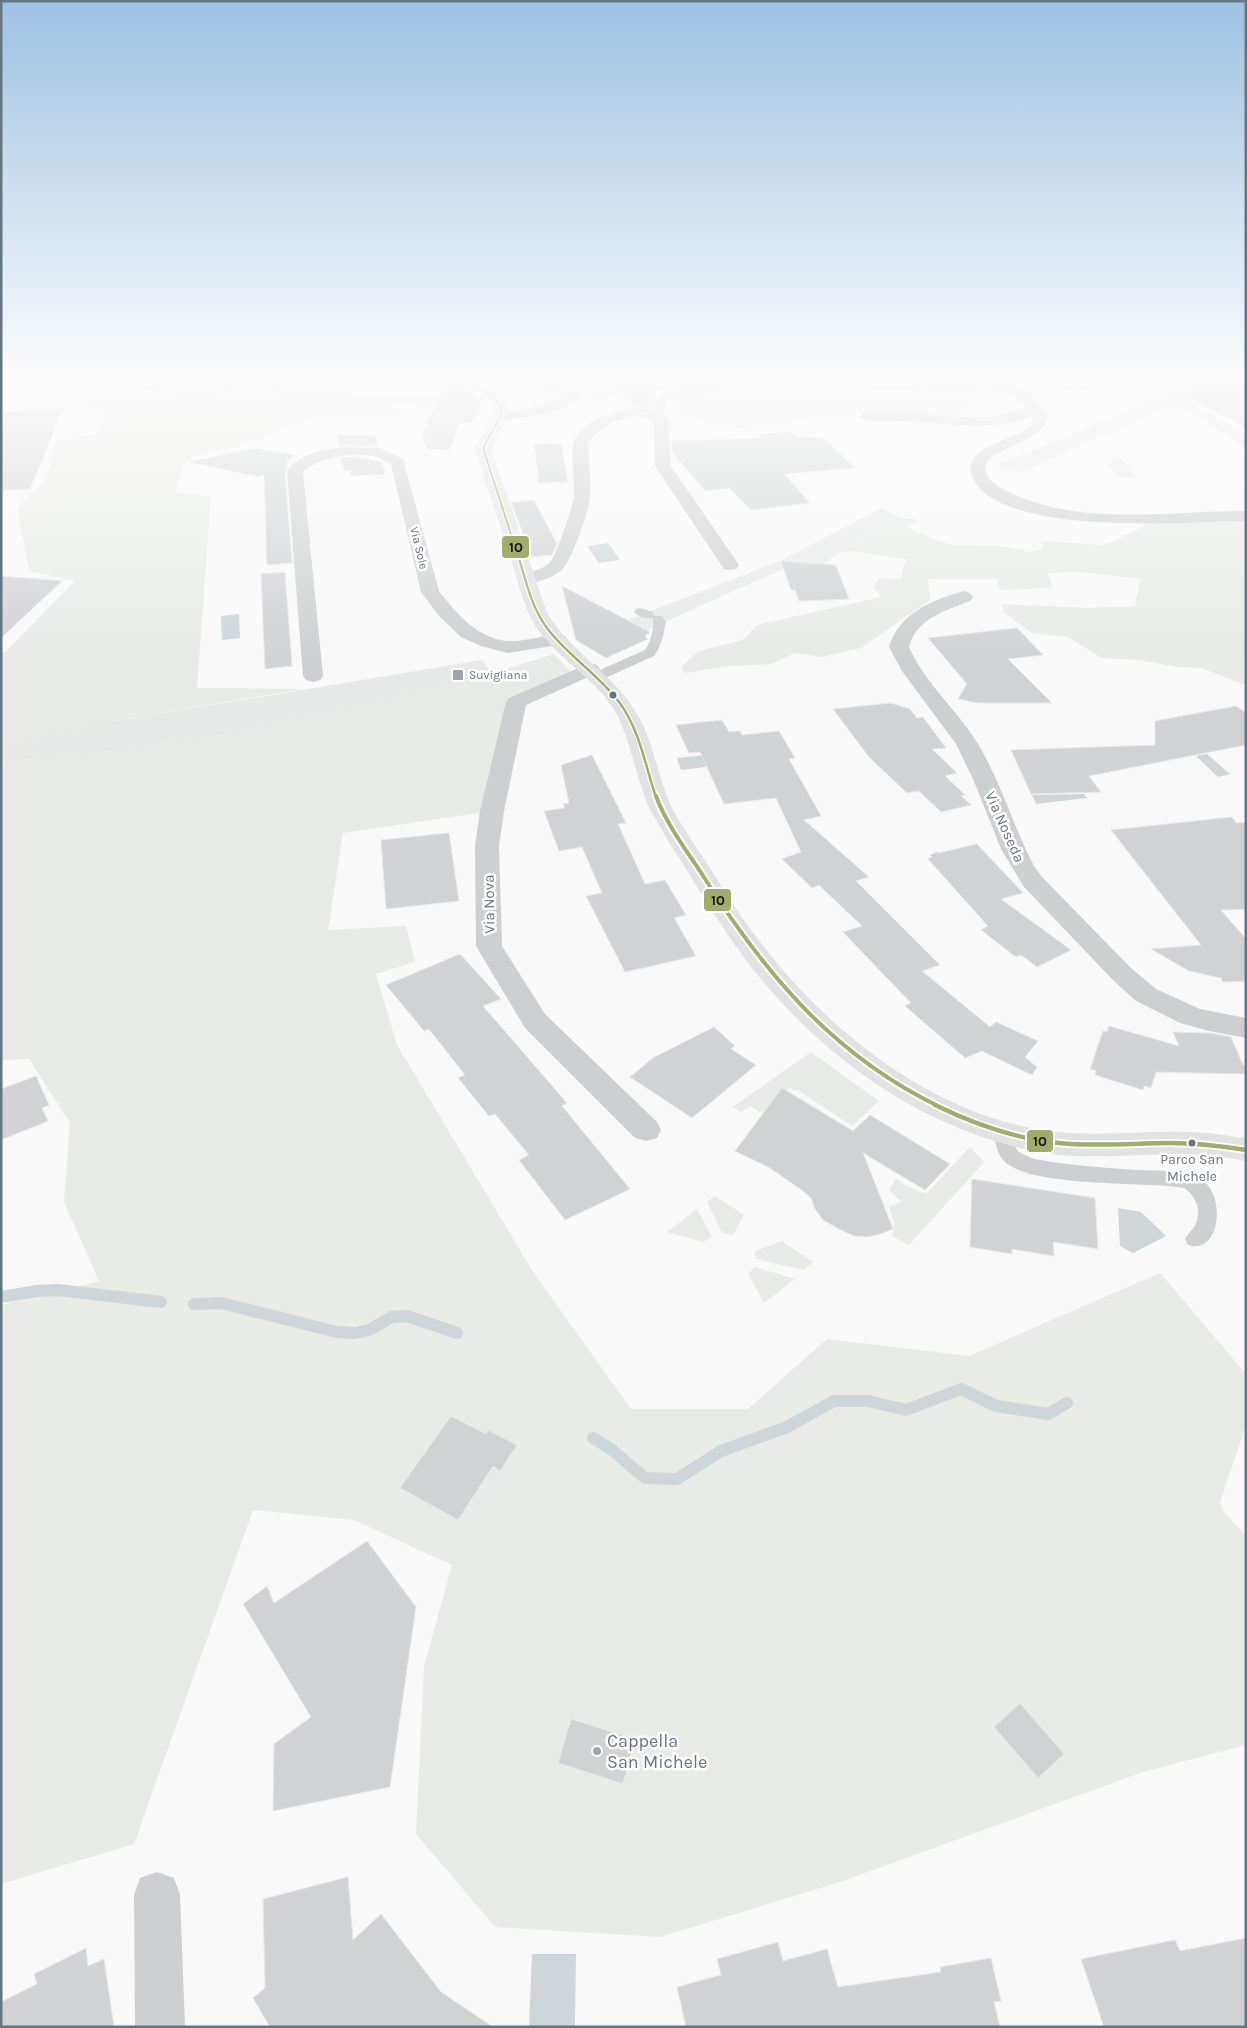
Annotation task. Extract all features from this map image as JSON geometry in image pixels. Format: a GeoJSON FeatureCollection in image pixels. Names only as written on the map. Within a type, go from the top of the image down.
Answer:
{"type":"FeatureCollection","features":[{"type":"Feature","properties":{"kind":"main road"},"geometry":{"type":"LineString","coordinates":[[490,470],[539,614],[548,629],[558,640],[594,673],[619,701],[628,717],[650,782],[669,822],[739,934],[789,994],[824,1028],[898,1084],[928,1103],[966,1121],[1002,1133],[1041,1141],[1077,1144],[1192,1143],[1246,1150]]}},
{"type":"Feature","properties":{"kind":"street","name":"Via Sole"},"geometry":{"type":"LineString","coordinates":[[296,470],[313,676]]}},
{"type":"Feature","properties":{"kind":"street","name":"Via Sole"},"geometry":{"type":"LineString","coordinates":[[400,470],[430,592],[446,612],[468,633],[488,642],[508,647],[558,640]]}},
{"type":"Feature","properties":{"kind":"street"},"geometry":{"type":"LineString","coordinates":[[526,578],[550,571],[558,564],[580,510],[582,497],[581,470]]}},
{"type":"Feature","properties":{"kind":"street"},"geometry":{"type":"LineString","coordinates":[[665,470],[730,565]]}},
{"type":"Feature","properties":{"kind":"street"},"geometry":{"type":"LineString","coordinates":[[979,470],[984,482],[997,493],[1050,512],[1082,517],[1116,518],[1246,516]]}},
{"type":"Feature","properties":{"kind":"street","name":"Via Noseda"},"geometry":{"type":"LineString","coordinates":[[964,597],[926,612],[916,619],[907,626],[899,647],[906,662],[955,724],[968,744],[1008,841],[1022,868],[1033,882],[1122,974],[1146,995],[1190,1016],[1209,1022],[1246,1028]]}},
{"type":"Feature","properties":{"kind":"street","name":"Via Nova"},"geometry":{"type":"LineString","coordinates":[[594,673],[516,702],[492,811],[487,846],[490,946],[535,1021],[646,1130]]}},
{"type":"Feature","properties":{"kind":"street"},"geometry":{"type":"LineString","coordinates":[[157,1895],[160,2027]]}},
{"type":"Feature","properties":{"kind":"lane"},"geometry":{"type":"LineString","coordinates":[[594,673],[650,653],[657,640],[660,622],[649,615]]}},
{"type":"Feature","properties":{"kind":"lane"},"geometry":{"type":"LineString","coordinates":[[1002,1133],[1013,1159],[1032,1166],[1100,1175],[1184,1180],[1197,1186],[1205,1200],[1208,1218],[1205,1228],[1195,1238]]}},
{"type":"Feature","properties":{"kind":"shaded area"},"geometry":{"type":"Polygon","coordinates":[[[49,470],[181,470],[176,493],[211,497],[197,688],[302,689],[97,724],[1,745],[1,652],[5,652],[75,581],[29,571],[17,509],[46,480],[49,470]]]}},
{"type":"Feature","properties":{"kind":"shaded area"},"geometry":{"type":"Polygon","coordinates":[[[1010,470],[1026,470],[1018,473],[1010,470]]]}},
{"type":"Feature","properties":{"kind":"shaded area"},"geometry":{"type":"Polygon","coordinates":[[[1111,470],[1129,470],[1135,477],[1117,477],[1111,470]]]}},
{"type":"Feature","properties":{"kind":"shaded area"},"geometry":{"type":"Polygon","coordinates":[[[881,508],[902,519],[787,567],[647,630],[628,620],[782,560],[881,508]]]}},
{"type":"Feature","properties":{"kind":"shaded area"},"geometry":{"type":"Polygon","coordinates":[[[912,518],[919,521],[906,527],[936,540],[954,545],[1001,546],[1031,552],[1043,549],[1041,541],[1106,545],[1148,524],[1145,521],[1246,519],[1246,683],[1242,684],[1202,668],[1177,667],[1140,660],[1102,658],[1068,637],[1032,633],[1004,613],[1002,604],[1087,608],[1135,606],[1140,579],[1079,572],[1048,573],[1052,588],[1000,590],[997,579],[928,579],[930,600],[861,648],[822,657],[795,653],[771,664],[728,666],[685,673],[682,670],[682,666],[699,651],[743,640],[757,625],[881,597],[873,587],[879,578],[901,579],[906,559],[852,551],[838,553],[822,565],[787,567],[902,519],[912,518]]]}},
{"type":"Feature","properties":{"kind":"shaded area"},"geometry":{"type":"Polygon","coordinates":[[[608,543],[620,560],[599,563],[587,546],[608,543]]]}},
{"type":"Feature","properties":{"kind":"shaded area"},"geometry":{"type":"Polygon","coordinates":[[[239,614],[240,638],[222,640],[221,616],[239,614]]]}},
{"type":"Feature","properties":{"kind":"shaded area"},"geometry":{"type":"Polygon","coordinates":[[[554,654],[571,672],[516,702],[492,811],[343,833],[328,930],[406,926],[415,962],[376,974],[397,1045],[533,1272],[631,1409],[748,1409],[827,1339],[969,1356],[1160,1273],[1246,1374],[1246,1425],[1220,1502],[1224,1512],[1246,1536],[1246,1745],[1143,1772],[840,1882],[660,1937],[495,1927],[416,1834],[424,1667],[452,1565],[354,1520],[253,1510],[134,1844],[1,1884],[1,1305],[99,1281],[64,1202],[70,1123],[29,1059],[1,1060],[1,762],[96,753],[237,733],[312,714],[459,684],[554,654]]]}},
{"type":"Feature","properties":{"kind":"shaded area"},"geometry":{"type":"Polygon","coordinates":[[[482,660],[492,675],[459,684],[312,714],[237,733],[96,753],[1,762],[1,745],[97,724],[482,660]]]}},
{"type":"Feature","properties":{"kind":"shaded area"},"geometry":{"type":"Polygon","coordinates":[[[715,754],[721,765],[681,770],[677,758],[715,754]]]}},
{"type":"Feature","properties":{"kind":"shaded area"},"geometry":{"type":"Polygon","coordinates":[[[1207,754],[1230,774],[1218,777],[1196,756],[1207,754]]]}},
{"type":"Feature","properties":{"kind":"shaded area"},"geometry":{"type":"Polygon","coordinates":[[[1084,794],[1087,798],[1036,804],[1032,795],[1084,794]]]}},
{"type":"Feature","properties":{"kind":"shaded area"},"geometry":{"type":"Polygon","coordinates":[[[811,1052],[879,1101],[852,1126],[798,1090],[795,1091],[790,1087],[761,1113],[750,1106],[741,1112],[733,1107],[811,1052]]]}},
{"type":"Feature","properties":{"kind":"shaded area"},"geometry":{"type":"Polygon","coordinates":[[[970,1147],[984,1162],[909,1245],[892,1236],[894,1223],[889,1206],[902,1202],[889,1190],[896,1178],[905,1185],[926,1194],[970,1147]]]}},
{"type":"Feature","properties":{"kind":"shaded area"},"geometry":{"type":"Polygon","coordinates":[[[715,1196],[744,1215],[733,1235],[722,1233],[707,1202],[715,1196]]]}},
{"type":"Feature","properties":{"kind":"shaded area"},"geometry":{"type":"Polygon","coordinates":[[[1118,1208],[1141,1212],[1166,1236],[1133,1253],[1120,1246],[1118,1208]]]}},
{"type":"Feature","properties":{"kind":"shaded area"},"geometry":{"type":"Polygon","coordinates":[[[697,1209],[712,1237],[703,1242],[667,1232],[697,1209]]]}},
{"type":"Feature","properties":{"kind":"shaded area"},"geometry":{"type":"Polygon","coordinates":[[[782,1241],[813,1262],[804,1270],[756,1259],[755,1251],[782,1241]]]}},
{"type":"Feature","properties":{"kind":"shaded area"},"geometry":{"type":"Polygon","coordinates":[[[755,1267],[795,1279],[764,1303],[748,1274],[755,1267]]]}},
{"type":"Feature","properties":{"kind":"shaded area"},"geometry":{"type":"Polygon","coordinates":[[[532,1954],[576,1954],[575,2027],[529,2027],[532,1954]]]}},
{"type":"Feature","properties":{"kind":"building"},"geometry":{"type":"Polygon","coordinates":[[[1,470],[38,470],[30,489],[1,491],[1,470]]]}},
{"type":"Feature","properties":{"kind":"building"},"geometry":{"type":"Polygon","coordinates":[[[225,470],[286,470],[292,563],[267,565],[264,474],[260,477],[225,470]]]}},
{"type":"Feature","properties":{"kind":"building"},"geometry":{"type":"Polygon","coordinates":[[[344,470],[384,470],[385,474],[351,476],[350,470],[344,470]]]}},
{"type":"Feature","properties":{"kind":"building"},"geometry":{"type":"Polygon","coordinates":[[[537,470],[566,470],[568,482],[539,483],[537,470]]]}},
{"type":"Feature","properties":{"kind":"building"},"geometry":{"type":"Polygon","coordinates":[[[687,470],[836,470],[784,474],[810,503],[751,510],[729,488],[705,491],[687,470]]]}},
{"type":"Feature","properties":{"kind":"building"},"geometry":{"type":"Polygon","coordinates":[[[534,500],[557,544],[552,555],[532,557],[511,502],[534,500]]]}},
{"type":"Feature","properties":{"kind":"building"},"geometry":{"type":"Polygon","coordinates":[[[781,561],[836,565],[849,599],[799,601],[795,590],[791,590],[781,561]]]}},
{"type":"Feature","properties":{"kind":"building"},"geometry":{"type":"Polygon","coordinates":[[[285,572],[292,666],[265,669],[261,574],[285,572]]]}},
{"type":"Feature","properties":{"kind":"building"},"geometry":{"type":"Polygon","coordinates":[[[1,576],[62,581],[1,638],[1,576]]]}},
{"type":"Feature","properties":{"kind":"building"},"geometry":{"type":"Polygon","coordinates":[[[562,586],[650,632],[645,636],[648,639],[606,658],[576,640],[562,586]]]}},
{"type":"Feature","properties":{"kind":"building"},"geometry":{"type":"Polygon","coordinates":[[[1017,628],[1043,655],[1008,659],[1052,703],[978,703],[958,699],[967,684],[928,638],[1017,628]]]}},
{"type":"Feature","properties":{"kind":"building"},"geometry":{"type":"Polygon","coordinates":[[[891,703],[910,709],[917,718],[923,717],[946,748],[932,749],[957,773],[945,776],[965,795],[961,796],[971,805],[941,812],[919,791],[907,793],[869,757],[833,709],[891,703]]]}},
{"type":"Feature","properties":{"kind":"building"},"geometry":{"type":"Polygon","coordinates":[[[1236,706],[1246,713],[1246,745],[1089,776],[1101,792],[1031,794],[1011,750],[1155,745],[1155,721],[1236,706]]]}},
{"type":"Feature","properties":{"kind":"building"},"geometry":{"type":"Polygon","coordinates":[[[722,720],[729,732],[740,731],[742,735],[779,731],[795,758],[789,759],[821,816],[804,820],[869,877],[856,881],[940,965],[922,971],[990,1027],[996,1022],[1038,1041],[1025,1057],[1037,1067],[1032,1075],[982,1051],[965,1058],[905,1006],[911,1003],[843,932],[862,926],[819,885],[812,888],[782,859],[801,852],[776,798],[724,804],[700,752],[689,753],[676,725],[722,720]]]}},
{"type":"Feature","properties":{"kind":"building"},"geometry":{"type":"Polygon","coordinates":[[[592,755],[626,823],[618,824],[645,884],[665,880],[686,915],[674,918],[696,956],[625,972],[586,896],[602,893],[582,847],[559,851],[544,811],[565,808],[563,804],[569,803],[561,765],[592,755]]]}},
{"type":"Feature","properties":{"kind":"building"},"geometry":{"type":"Polygon","coordinates":[[[1232,817],[1236,823],[1246,822],[1246,909],[1221,910],[1246,939],[1246,981],[1223,982],[1221,978],[1189,971],[1151,949],[1201,945],[1111,830],[1232,817]]]}},
{"type":"Feature","properties":{"kind":"building"},"geometry":{"type":"Polygon","coordinates":[[[449,833],[459,901],[386,909],[381,840],[449,833]]]}},
{"type":"Feature","properties":{"kind":"building"},"geometry":{"type":"Polygon","coordinates":[[[977,844],[1023,893],[1001,899],[1071,950],[1037,967],[1021,955],[1016,957],[981,930],[988,926],[928,859],[932,857],[930,855],[937,852],[977,844]]]}},
{"type":"Feature","properties":{"kind":"building"},"geometry":{"type":"Polygon","coordinates":[[[460,954],[501,999],[483,1006],[567,1103],[562,1106],[630,1189],[565,1220],[519,1160],[529,1155],[495,1114],[489,1116],[458,1078],[465,1075],[429,1029],[424,1031],[386,985],[460,954]]]}},
{"type":"Feature","properties":{"kind":"building"},"geometry":{"type":"Polygon","coordinates":[[[1109,1026],[1179,1046],[1173,1032],[1210,1033],[1231,1037],[1243,1065],[1246,1066],[1246,1074],[1156,1072],[1151,1088],[1144,1086],[1143,1090],[1095,1075],[1096,1071],[1090,1069],[1103,1031],[1107,1032],[1109,1026]]]}},
{"type":"Feature","properties":{"kind":"building"},"geometry":{"type":"Polygon","coordinates":[[[714,1027],[735,1046],[731,1049],[756,1065],[692,1118],[630,1077],[653,1058],[714,1027]]]}},
{"type":"Feature","properties":{"kind":"building"},"geometry":{"type":"Polygon","coordinates":[[[36,1076],[49,1105],[42,1108],[48,1121],[1,1140],[1,1089],[36,1076]]]}},
{"type":"Feature","properties":{"kind":"building"},"geometry":{"type":"Polygon","coordinates":[[[782,1088],[853,1131],[870,1115],[950,1164],[925,1190],[863,1153],[893,1229],[867,1237],[854,1236],[823,1220],[815,1209],[811,1198],[803,1191],[770,1168],[735,1151],[782,1088]]]}},
{"type":"Feature","properties":{"kind":"building"},"geometry":{"type":"Polygon","coordinates":[[[972,1179],[1095,1198],[1098,1249],[1053,1242],[1054,1256],[1012,1249],[1012,1254],[970,1247],[972,1179]]]}},
{"type":"Feature","properties":{"kind":"building"},"geometry":{"type":"Polygon","coordinates":[[[451,1416],[486,1434],[488,1430],[517,1445],[500,1471],[493,1466],[458,1520],[400,1488],[451,1416]]]}},
{"type":"Feature","properties":{"kind":"building"},"geometry":{"type":"Polygon","coordinates":[[[367,1541],[416,1607],[390,1787],[273,1811],[274,1744],[311,1717],[243,1604],[267,1586],[274,1603],[367,1541]]]}},
{"type":"Feature","properties":{"kind":"building"},"geometry":{"type":"Polygon","coordinates":[[[1020,1703],[1064,1754],[1038,1778],[994,1727],[1020,1703]]]}},
{"type":"Feature","properties":{"kind":"building","name":"Cappella San Michele"},"geometry":{"type":"Polygon","coordinates":[[[571,1719],[635,1739],[623,1784],[558,1763],[571,1719]]]}},
{"type":"Feature","properties":{"kind":"building"},"geometry":{"type":"Polygon","coordinates":[[[348,1877],[353,1940],[381,1914],[441,1992],[493,2027],[270,2027],[253,1998],[265,1988],[263,1899],[348,1877]]]}},
{"type":"Feature","properties":{"kind":"building"},"geometry":{"type":"Polygon","coordinates":[[[1246,1938],[1246,2027],[1104,2027],[1081,1959],[1175,1940],[1180,1951],[1246,1938]]]}},
{"type":"Feature","properties":{"kind":"building"},"geometry":{"type":"Polygon","coordinates":[[[778,1942],[783,1961],[827,1949],[838,1987],[941,1972],[940,1967],[991,1958],[1001,2001],[994,2002],[1000,2027],[686,2027],[677,1987],[721,1975],[717,1959],[778,1942]]]}},
{"type":"Feature","properties":{"kind":"building"},"geometry":{"type":"Polygon","coordinates":[[[86,1948],[88,1966],[104,1959],[114,2027],[1,2027],[1,2002],[37,1984],[34,1974],[86,1948]]]}},
{"type":"Feature","properties":{"kind":"waterway"},"geometry":{"type":"LineString","coordinates":[[1,1297],[37,1291],[58,1290],[161,1302]]}},
{"type":"Feature","properties":{"kind":"waterway"},"geometry":{"type":"LineString","coordinates":[[194,1304],[221,1303],[337,1332],[355,1333],[369,1330],[392,1317],[407,1316],[457,1333]]}},
{"type":"Feature","properties":{"kind":"waterway"},"geometry":{"type":"LineString","coordinates":[[593,1438],[611,1449],[645,1478],[677,1479],[721,1451],[787,1427],[834,1401],[868,1401],[906,1410],[961,1389],[996,1406],[1048,1414],[1067,1403]]}},
{"type":"Feature","properties":{"kind":"transit line","name":"10"},"geometry":{"type":"LineString","coordinates":[[490,470],[528,590],[541,619],[567,650],[600,680],[620,703],[638,739],[658,800],[676,834],[748,945],[784,988],[814,1019],[847,1048],[882,1074],[919,1097],[958,1116],[999,1131],[1041,1141],[1059,1143],[1096,1145],[1189,1143],[1246,1150]]}},
{"type":"Feature","properties":{"kind":"place","name":"Suvigliana"},"geometry":{"type":"Point","coordinates":[458,675]}},
{"type":"Feature","properties":{"kind":"place","name":"Parco San Michele"},"geometry":{"type":"Point","coordinates":[1192,1143]}},
{"type":"Feature","properties":{"kind":"place","name":"Cappella San Michele"},"geometry":{"type":"Point","coordinates":[597,1751]}}]}
